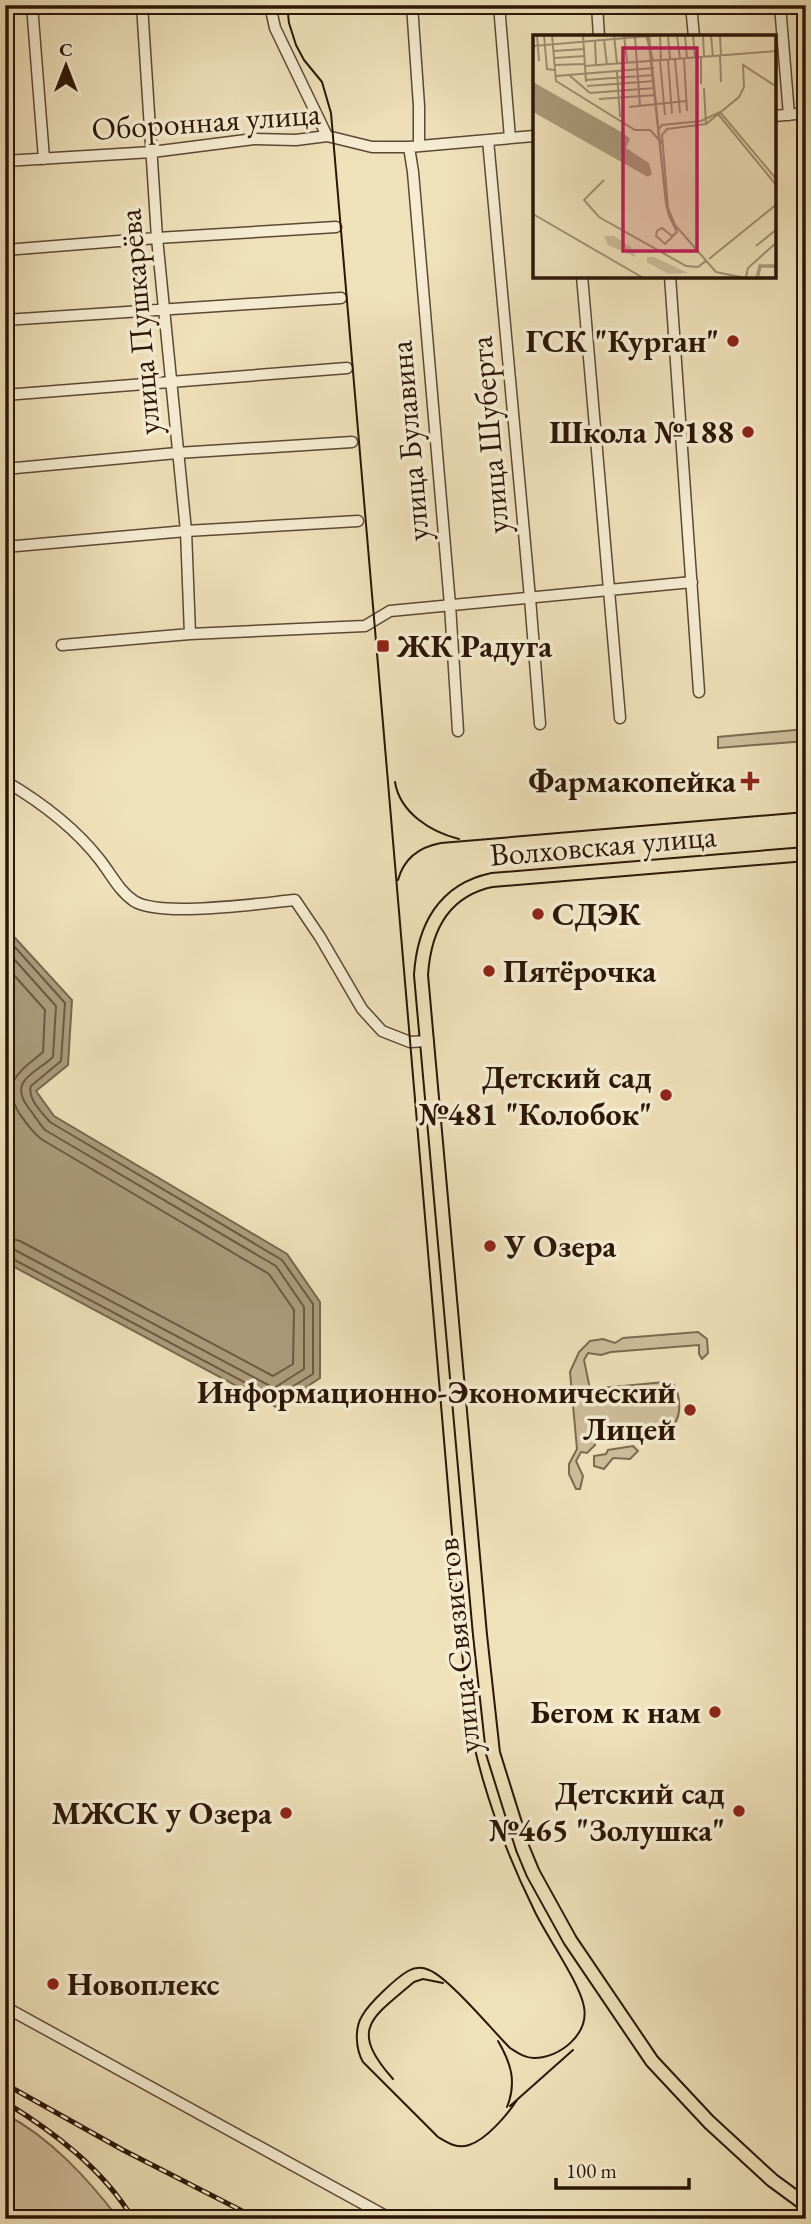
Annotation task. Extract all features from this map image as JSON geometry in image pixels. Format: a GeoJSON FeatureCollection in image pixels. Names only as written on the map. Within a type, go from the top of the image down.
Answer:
{"type":"FeatureCollection","features":[{"type":"Feature","properties":{"kind":"main road","name":"Волховская улица"},"geometry":{"type":"LineString","coordinates":[[421,975],[423,949],[435,921],[450,900],[476,883],[806,854]]}},
{"type":"Feature","properties":{"kind":"main road","name":"улица Связистов"},"geometry":{"type":"LineString","coordinates":[[421,975],[493,1753],[523,1849],[533,1873],[570,1940],[652,2062],[709,2122],[772,2180],[806,2206]]}},
{"type":"Feature","properties":{"kind":"street"},"geometry":{"type":"LineString","coordinates":[[32,5],[44,159]]}},
{"type":"Feature","properties":{"kind":"street","name":"улица Пушкарёва"},"geometry":{"type":"LineString","coordinates":[[142,5],[157,237],[186,531],[190,634]]}},
{"type":"Feature","properties":{"kind":"street"},"geometry":{"type":"LineString","coordinates":[[270,5],[275,28],[327,136]]}},
{"type":"Feature","properties":{"kind":"street","name":"улица Булавина"},"geometry":{"type":"LineString","coordinates":[[412,5],[419,106],[413,172],[458,731]]}},
{"type":"Feature","properties":{"kind":"street"},"geometry":{"type":"LineString","coordinates":[[499,5],[510,138]]}},
{"type":"Feature","properties":{"kind":"street"},"geometry":{"type":"LineString","coordinates":[[597,5],[599,35]]}},
{"type":"Feature","properties":{"kind":"street"},"geometry":{"type":"LineString","coordinates":[[691,5],[694,35]]}},
{"type":"Feature","properties":{"kind":"street"},"geometry":{"type":"LineString","coordinates":[[780,5],[789,115]]}},
{"type":"Feature","properties":{"kind":"street"},"geometry":{"type":"LineString","coordinates":[[776,116],[806,113]]}},
{"type":"Feature","properties":{"kind":"street","name":"Оборонная улица"},"geometry":{"type":"LineString","coordinates":[[5,161],[152,152],[254,139],[296,141],[327,136],[372,147],[533,136]]}},
{"type":"Feature","properties":{"kind":"street","name":"улица Шуберта"},"geometry":{"type":"LineString","coordinates":[[488,140],[540,724]]}},
{"type":"Feature","properties":{"kind":"street"},"geometry":{"type":"LineString","coordinates":[[5,250],[157,237],[336,227]]}},
{"type":"Feature","properties":{"kind":"street"},"geometry":{"type":"LineString","coordinates":[[582,278],[620,718]]}},
{"type":"Feature","properties":{"kind":"street"},"geometry":{"type":"LineString","coordinates":[[670,278],[699,692]]}},
{"type":"Feature","properties":{"kind":"street"},"geometry":{"type":"LineString","coordinates":[[5,320],[341,298]]}},
{"type":"Feature","properties":{"kind":"street"},"geometry":{"type":"LineString","coordinates":[[5,395],[347,368]]}},
{"type":"Feature","properties":{"kind":"street"},"geometry":{"type":"LineString","coordinates":[[5,469],[177,453],[352,442]]}},
{"type":"Feature","properties":{"kind":"street"},"geometry":{"type":"LineString","coordinates":[[5,547],[186,531],[358,521]]}},
{"type":"Feature","properties":{"kind":"street"},"geometry":{"type":"LineString","coordinates":[[62,645],[190,634],[365,626],[390,611],[692,582]]}},
{"type":"Feature","properties":{"kind":"street"},"geometry":{"type":"LineString","coordinates":[[5,781],[72,830],[100,859],[117,884],[136,902],[164,908],[246,906],[295,900],[362,1009],[382,1031],[410,1042],[428,1041]]}},
{"type":"Feature","properties":{"kind":"street"},"geometry":{"type":"LineString","coordinates":[[5,2007],[391,2219]]}},
{"type":"Feature","properties":{"kind":"shaded area"},"geometry":{"type":"Polygon","coordinates":[[[806,729],[806,741],[718,748],[718,737],[806,729]]]}},
{"type":"Feature","properties":{"kind":"shaded area"},"geometry":{"type":"Polygon","coordinates":[[[698,1332],[707,1339],[708,1353],[702,1359],[699,1345],[601,1355],[588,1353],[584,1360],[590,1389],[673,1383],[678,1394],[679,1414],[674,1425],[669,1428],[594,1430],[595,1445],[587,1453],[581,1452],[576,1461],[583,1476],[580,1489],[576,1489],[569,1474],[569,1464],[577,1449],[570,1372],[579,1352],[590,1341],[603,1339],[615,1343],[623,1338],[698,1332]]]}},
{"type":"Feature","properties":{"kind":"shaded area"},"geometry":{"type":"Polygon","coordinates":[[[633,1446],[638,1451],[630,1459],[613,1458],[604,1469],[594,1466],[594,1456],[606,1454],[608,1450],[633,1446]]]}},
{"type":"Feature","properties":{"kind":"shaded area"},"geometry":{"type":"Polygon","coordinates":[[[5,2114],[53,2147],[119,2219],[5,2219],[5,2114]]]}},
{"type":"Feature","properties":{"kind":"water"},"geometry":{"type":"Polygon","coordinates":[[[5,927],[72,1000],[68,1065],[36,1091],[54,1116],[287,1254],[320,1302],[320,1378],[276,1407],[5,1262],[5,927]]]}},
{"type":"Feature","properties":{"kind":"tram line"},"geometry":{"type":"LineString","coordinates":[[287,5],[296,45],[322,82],[331,113],[467,1710],[478,1763],[503,1839],[535,1912],[570,1973],[584,2007],[582,2026],[571,2043],[544,2057],[528,2057],[510,2048],[458,1993],[437,1975],[427,1969],[416,1968],[397,1979],[365,2011],[359,2021],[357,2046],[363,2062],[438,2137],[453,2145],[465,2146],[482,2138],[517,2100]]}},
{"type":"Feature","properties":{"kind":"tram line"},"geometry":{"type":"LineString","coordinates":[[395,782],[403,803],[418,820],[438,832],[459,839]]}},
{"type":"Feature","properties":{"kind":"tram line"},"geometry":{"type":"LineString","coordinates":[[398,880],[408,860],[426,847],[441,843],[806,812]]}},
{"type":"Feature","properties":{"kind":"tram line"},"geometry":{"type":"LineString","coordinates":[[393,2079],[371,2047],[371,2025],[377,2015],[414,1982],[423,1979],[443,1983]]}},
{"type":"Feature","properties":{"kind":"tram line"},"geometry":{"type":"LineString","coordinates":[[498,2041],[511,2073],[512,2089],[507,2107]]}},
{"type":"Feature","properties":{"kind":"tram line"},"geometry":{"type":"LineString","coordinates":[[510,2106],[573,2050]]}},
{"type":"Feature","properties":{"kind":"railway"},"geometry":{"type":"LineString","coordinates":[[5,2084],[123,2150],[258,2219]]}},
{"type":"Feature","properties":{"kind":"railway"},"geometry":{"type":"LineString","coordinates":[[5,2102],[76,2153],[107,2184],[133,2219]]}},
{"type":"Feature","properties":{"kind":"place","name":"ГСК \"Курган\""},"geometry":{"type":"Point","coordinates":[733,341]}},
{"type":"Feature","properties":{"kind":"place","name":"Школа №188"},"geometry":{"type":"Point","coordinates":[748,432]}},
{"type":"Feature","properties":{"kind":"place","name":"ЖК Радуга"},"geometry":{"type":"Point","coordinates":[383,646]}},
{"type":"Feature","properties":{"kind":"place","name":"Фармакопейка"},"geometry":{"type":"Point","coordinates":[750,781]}},
{"type":"Feature","properties":{"kind":"place","name":"СДЭК"},"geometry":{"type":"Point","coordinates":[538,914]}},
{"type":"Feature","properties":{"kind":"place","name":"Пятёрочка"},"geometry":{"type":"Point","coordinates":[489,971]}},
{"type":"Feature","properties":{"kind":"place","name":"Детский сад №481 \"Колобок\""},"geometry":{"type":"Point","coordinates":[666,1095]}},
{"type":"Feature","properties":{"kind":"place","name":"У Озера"},"geometry":{"type":"Point","coordinates":[490,1246]}},
{"type":"Feature","properties":{"kind":"place","name":"Информационно-Экономический Лицей"},"geometry":{"type":"Point","coordinates":[690,1410]}},
{"type":"Feature","properties":{"kind":"place","name":"Бегом к нам"},"geometry":{"type":"Point","coordinates":[715,1712]}},
{"type":"Feature","properties":{"kind":"place","name":"Детский сад №465 \"Золушка\""},"geometry":{"type":"Point","coordinates":[739,1811]}},
{"type":"Feature","properties":{"kind":"place","name":"МЖСК у Озера"},"geometry":{"type":"Point","coordinates":[286,1813]}},
{"type":"Feature","properties":{"kind":"place","name":"Новоплекс"},"geometry":{"type":"Point","coordinates":[53,1984]}}]}
